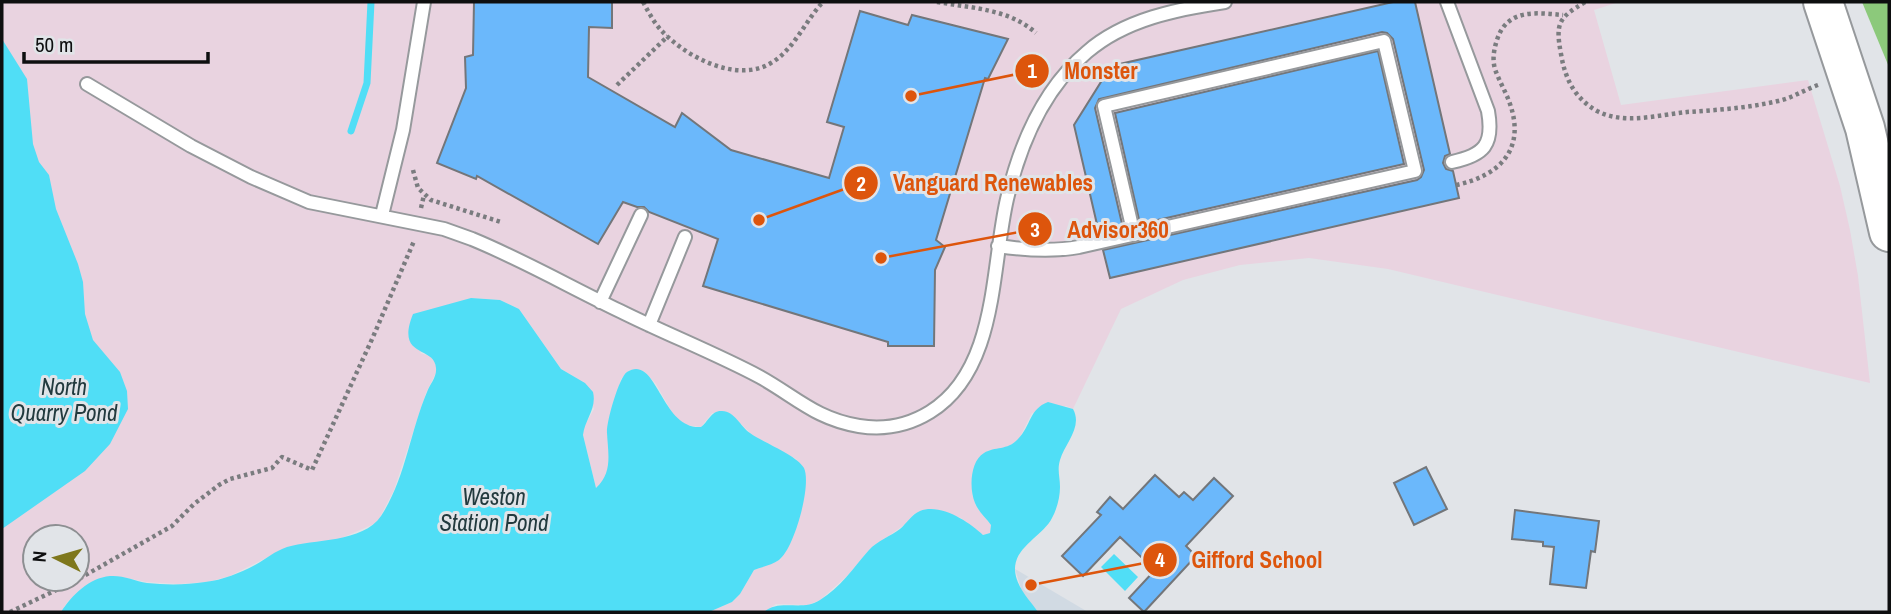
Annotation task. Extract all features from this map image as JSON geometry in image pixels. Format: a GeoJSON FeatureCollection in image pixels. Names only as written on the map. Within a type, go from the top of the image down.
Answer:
{"type":"FeatureCollection","features":[{"type":"Feature","properties":{"kind":"main road"},"geometry":{"type":"LineString","coordinates":[[1823,2],[1865,128],[1889,232]]}},
{"type":"Feature","properties":{"kind":"lane"},"geometry":{"type":"LineString","coordinates":[[382,215],[403,130],[424,2]]}},
{"type":"Feature","properties":{"kind":"lane"},"geometry":{"type":"LineString","coordinates":[[87,84],[191,146],[251,177],[309,201],[444,229],[491,247],[649,326],[759,377],[820,416],[862,427],[884,428],[905,425],[940,406],[956,391],[969,370],[987,322],[1008,198],[1029,132],[1044,102],[1064,75],[1087,51],[1114,33],[1178,10],[1226,2]]}},
{"type":"Feature","properties":{"kind":"lane"},"geometry":{"type":"LineString","coordinates":[[1447,2],[1488,111],[1490,129],[1489,138],[1481,152],[1451,162]]}},
{"type":"Feature","properties":{"kind":"lane"},"geometry":{"type":"LineString","coordinates":[[998,246],[1058,250],[1134,235],[1415,171],[1384,41],[1104,106],[1134,235]]}},
{"type":"Feature","properties":{"kind":"lane"},"geometry":{"type":"LineString","coordinates":[[600,302],[641,215]]}},
{"type":"Feature","properties":{"kind":"lane"},"geometry":{"type":"LineString","coordinates":[[649,326],[685,237]]}},
{"type":"Feature","properties":{"kind":"path"},"geometry":{"type":"LineString","coordinates":[[643,2],[651,18],[668,36],[700,59],[718,68],[742,71],[770,64],[790,47],[823,2]]}},
{"type":"Feature","properties":{"kind":"path"},"geometry":{"type":"LineString","coordinates":[[937,2],[1010,15],[1023,21],[1036,33]]}},
{"type":"Feature","properties":{"kind":"path"},"geometry":{"type":"LineString","coordinates":[[1457,185],[1489,174],[1504,161],[1513,144],[1513,114],[1494,66],[1494,52],[1502,28],[1521,15],[1563,15],[1585,2]]}},
{"type":"Feature","properties":{"kind":"path"},"geometry":{"type":"LineString","coordinates":[[1563,15],[1559,44],[1567,79],[1583,101],[1610,116],[1658,118],[1768,103],[1818,85]]}},
{"type":"Feature","properties":{"kind":"path"},"geometry":{"type":"LineString","coordinates":[[617,85],[668,36]]}},
{"type":"Feature","properties":{"kind":"path"},"geometry":{"type":"LineString","coordinates":[[412,165],[418,188],[431,200],[501,222]]}},
{"type":"Feature","properties":{"kind":"path"},"geometry":{"type":"LineString","coordinates":[[10,612],[75,580],[172,526],[207,494],[230,479],[272,468],[282,457],[312,470],[413,243],[424,195]]}},
{"type":"Feature","properties":{"kind":"shaded area"},"geometry":{"type":"Polygon","coordinates":[[[2,2],[1619,2],[1594,10],[1621,105],[1808,80],[1840,186],[1850,230],[1870,383],[1388,269],[1309,258],[1240,265],[1183,280],[1121,309],[1073,409],[1066,406],[1032,413],[1019,439],[1008,447],[987,451],[975,465],[972,494],[976,506],[991,525],[990,533],[983,535],[961,518],[933,509],[914,514],[907,523],[871,548],[848,575],[820,600],[808,605],[776,604],[764,612],[709,612],[732,602],[754,570],[780,560],[787,549],[799,518],[806,480],[796,459],[752,435],[731,414],[712,413],[701,427],[686,425],[674,416],[656,384],[645,372],[630,370],[621,379],[607,434],[610,445],[605,480],[596,488],[583,435],[584,427],[594,409],[585,383],[561,369],[519,309],[500,300],[471,298],[455,304],[420,353],[430,356],[437,371],[426,393],[394,490],[374,524],[337,540],[288,547],[230,576],[208,582],[178,584],[127,578],[91,592],[91,523],[21,523],[21,593],[89,593],[68,601],[61,612],[2,612],[2,2]]]}},
{"type":"Feature","properties":{"kind":"shaded area"},"geometry":{"type":"Polygon","coordinates":[[[1015,569],[1088,612],[1038,612],[1022,592],[1015,569]]]}},
{"type":"Feature","properties":{"kind":"green space"},"geometry":{"type":"Polygon","coordinates":[[[1862,2],[1889,2],[1889,67],[1862,2]]]}},
{"type":"Feature","properties":{"kind":"water","name":"North Quarry Pond"},"geometry":{"type":"Polygon","coordinates":[[[2,39],[27,79],[33,144],[39,162],[49,175],[56,209],[78,264],[83,282],[85,314],[93,340],[120,372],[127,391],[128,409],[110,444],[85,471],[2,529],[2,39]]]}},
{"type":"Feature","properties":{"kind":"water","name":"Weston Station Pond"},"geometry":{"type":"Polygon","coordinates":[[[471,298],[500,300],[519,309],[561,369],[585,383],[593,392],[592,409],[583,435],[596,488],[607,469],[607,428],[617,391],[627,372],[637,369],[646,373],[668,406],[688,425],[701,427],[715,413],[730,413],[750,433],[794,458],[804,468],[804,502],[796,531],[785,554],[776,562],[754,570],[732,602],[709,612],[61,612],[77,593],[91,593],[91,582],[102,577],[120,576],[147,583],[169,584],[212,581],[243,571],[287,547],[350,536],[373,525],[381,516],[396,487],[421,407],[435,374],[434,361],[412,345],[409,338],[413,314],[471,298]]]}},
{"type":"Feature","properties":{"kind":"water"},"geometry":{"type":"Polygon","coordinates":[[[1048,402],[1073,409],[1076,422],[1060,460],[1060,487],[1054,514],[1048,524],[1024,548],[1016,562],[1018,582],[1038,612],[764,612],[777,606],[806,605],[820,600],[840,583],[872,547],[900,529],[920,511],[928,509],[945,512],[983,535],[990,533],[991,525],[978,509],[973,497],[972,476],[976,462],[984,453],[1014,443],[1037,409],[1048,402]]]}},
{"type":"Feature","properties":{"kind":"water"},"geometry":{"type":"Polygon","coordinates":[[[1114,554],[1138,577],[1125,591],[1101,567],[1114,554]]]}},
{"type":"Feature","properties":{"kind":"building"},"geometry":{"type":"Polygon","coordinates":[[[474,2],[612,2],[612,28],[589,27],[588,77],[675,127],[682,113],[731,150],[829,178],[844,127],[827,122],[860,11],[908,25],[912,15],[1008,39],[988,79],[985,78],[936,240],[945,247],[935,270],[934,346],[888,346],[888,342],[703,286],[718,239],[649,212],[644,207],[623,202],[598,244],[477,176],[476,179],[437,163],[466,88],[465,57],[473,55],[474,2]]]}},
{"type":"Feature","properties":{"kind":"building"},"geometry":{"type":"Polygon","coordinates":[[[1393,2],[1415,2],[1450,154],[1445,156],[1443,163],[1446,169],[1453,171],[1459,198],[1110,278],[1103,250],[1417,180],[1424,170],[1393,39],[1382,32],[1099,99],[1095,108],[1123,228],[1099,233],[1074,125],[1111,66],[1393,2]]]}},
{"type":"Feature","properties":{"kind":"building"},"geometry":{"type":"Polygon","coordinates":[[[1378,51],[1404,164],[1140,224],[1115,113],[1378,51]]]}},
{"type":"Feature","properties":{"kind":"building"},"geometry":{"type":"Polygon","coordinates":[[[1426,467],[1447,509],[1414,525],[1394,483],[1426,467]]]}},
{"type":"Feature","properties":{"kind":"building"},"geometry":{"type":"Polygon","coordinates":[[[1155,475],[1179,497],[1184,492],[1193,500],[1214,478],[1233,496],[1186,546],[1196,556],[1144,612],[1129,598],[1155,570],[1120,537],[1083,576],[1062,556],[1101,515],[1097,512],[1110,497],[1123,509],[1155,475]]]}},
{"type":"Feature","properties":{"kind":"building"},"geometry":{"type":"Polygon","coordinates":[[[1515,510],[1599,521],[1595,552],[1591,551],[1586,588],[1550,584],[1554,547],[1543,546],[1543,542],[1512,539],[1515,510]]]}},
{"type":"Feature","properties":{"kind":"waterway"},"geometry":{"type":"LineString","coordinates":[[351,131],[367,83],[371,2]]}},
{"type":"Feature","properties":{"kind":"place","name":"Monster"},"geometry":{"type":"Point","coordinates":[911,96]}},
{"type":"Feature","properties":{"kind":"place","name":"Vanguard Renewables"},"geometry":{"type":"Point","coordinates":[759,220]}},
{"type":"Feature","properties":{"kind":"place","name":"Advisor360"},"geometry":{"type":"Point","coordinates":[881,258]}},
{"type":"Feature","properties":{"kind":"place","name":"Gifford School"},"geometry":{"type":"Point","coordinates":[1031,585]}}]}
